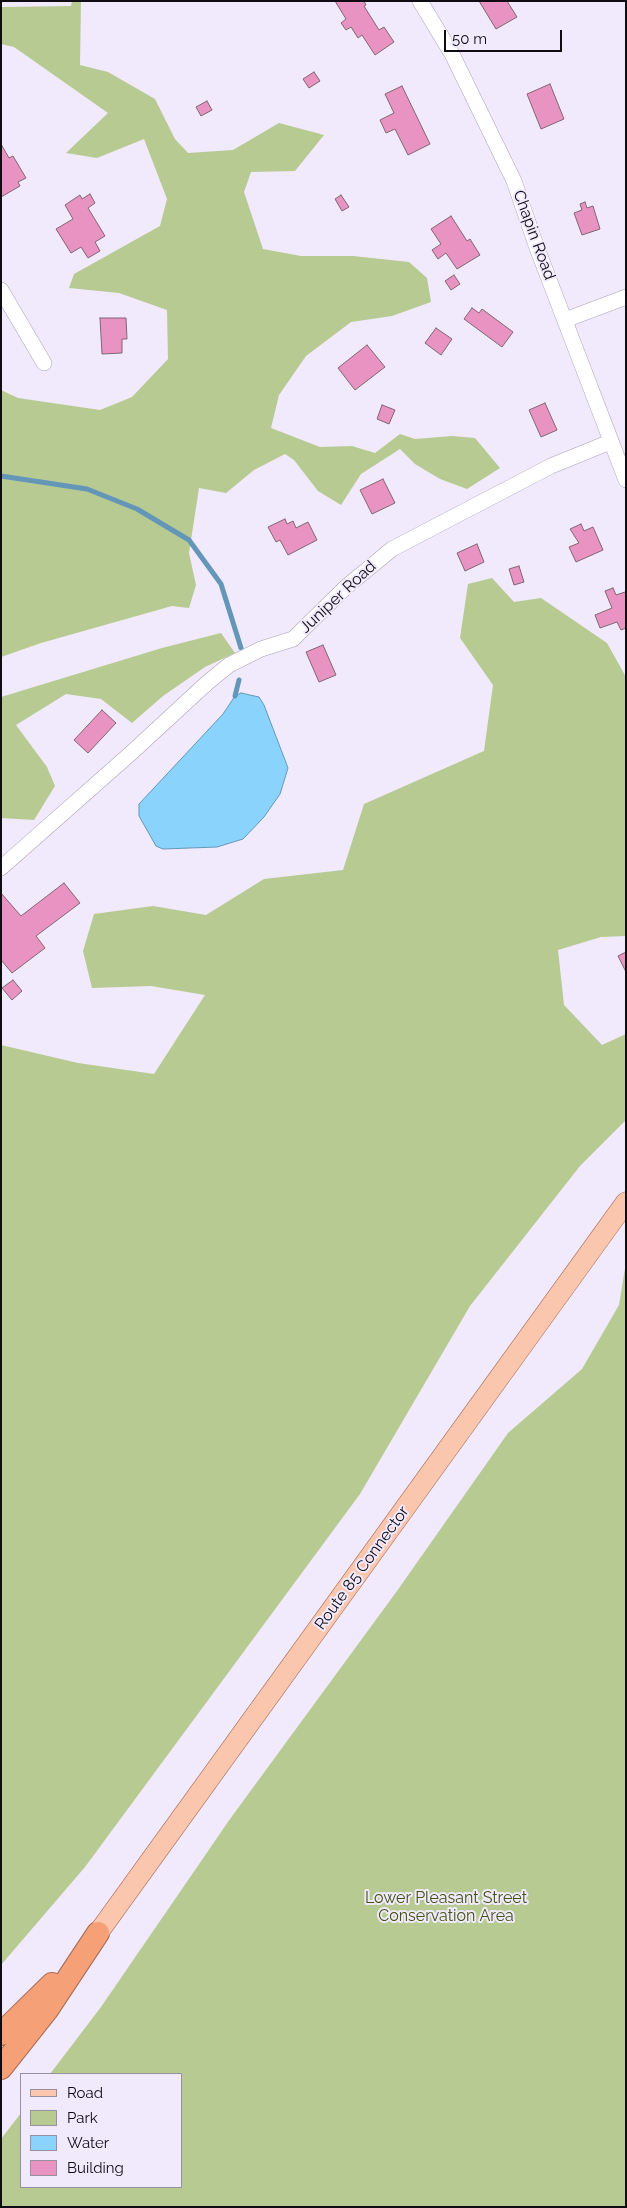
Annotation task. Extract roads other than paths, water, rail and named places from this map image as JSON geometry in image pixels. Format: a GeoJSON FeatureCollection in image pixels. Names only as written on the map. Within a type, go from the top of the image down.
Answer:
{"type":"FeatureCollection","features":[{"type":"Feature","properties":{"kind":"highway","name":"Route 85 Connector"},"geometry":{"type":"LineString","coordinates":[[1,2034],[39,1998],[98,1933]]}},
{"type":"Feature","properties":{"kind":"highway","name":"Route 85 Connector"},"geometry":{"type":"LineString","coordinates":[[1,2068],[47,2010],[98,1933]]}},
{"type":"Feature","properties":{"kind":"main road","name":"Route 85 Connector"},"geometry":{"type":"LineString","coordinates":[[98,1933],[626,1202]]}},
{"type":"Feature","properties":{"kind":"street","name":"Chapin Road"},"geometry":{"type":"LineString","coordinates":[[420,1],[452,54],[514,181],[610,442],[626,480]]}},
{"type":"Feature","properties":{"kind":"street"},"geometry":{"type":"LineString","coordinates":[[1,290],[44,363]]}},
{"type":"Feature","properties":{"kind":"street"},"geometry":{"type":"LineString","coordinates":[[565,320],[626,297]]}},
{"type":"Feature","properties":{"kind":"street","name":"Juniper Road"},"geometry":{"type":"LineString","coordinates":[[1,868],[229,665],[261,649],[293,639],[346,587],[392,549],[552,466],[610,442]]}},
{"type":"Feature","properties":{"kind":"water"},"geometry":{"type":"Polygon","coordinates":[[[241,693],[259,697],[264,705],[288,768],[280,794],[264,817],[243,839],[217,847],[163,849],[156,846],[139,816],[139,804],[223,714],[235,696],[241,693]]]}},
{"type":"Feature","properties":{"kind":"waterway"},"geometry":{"type":"LineString","coordinates":[[1,476],[87,489],[137,509],[189,540],[221,584],[241,648]]}},
{"type":"Feature","properties":{"kind":"waterway"},"geometry":{"type":"LineString","coordinates":[[235,696],[239,680]]}},
{"type":"Feature","properties":{"kind":"park label","name":"Lower Pleasant Street Conservation Area"},"geometry":{"type":"Point","coordinates":[446,1907]}}]}
